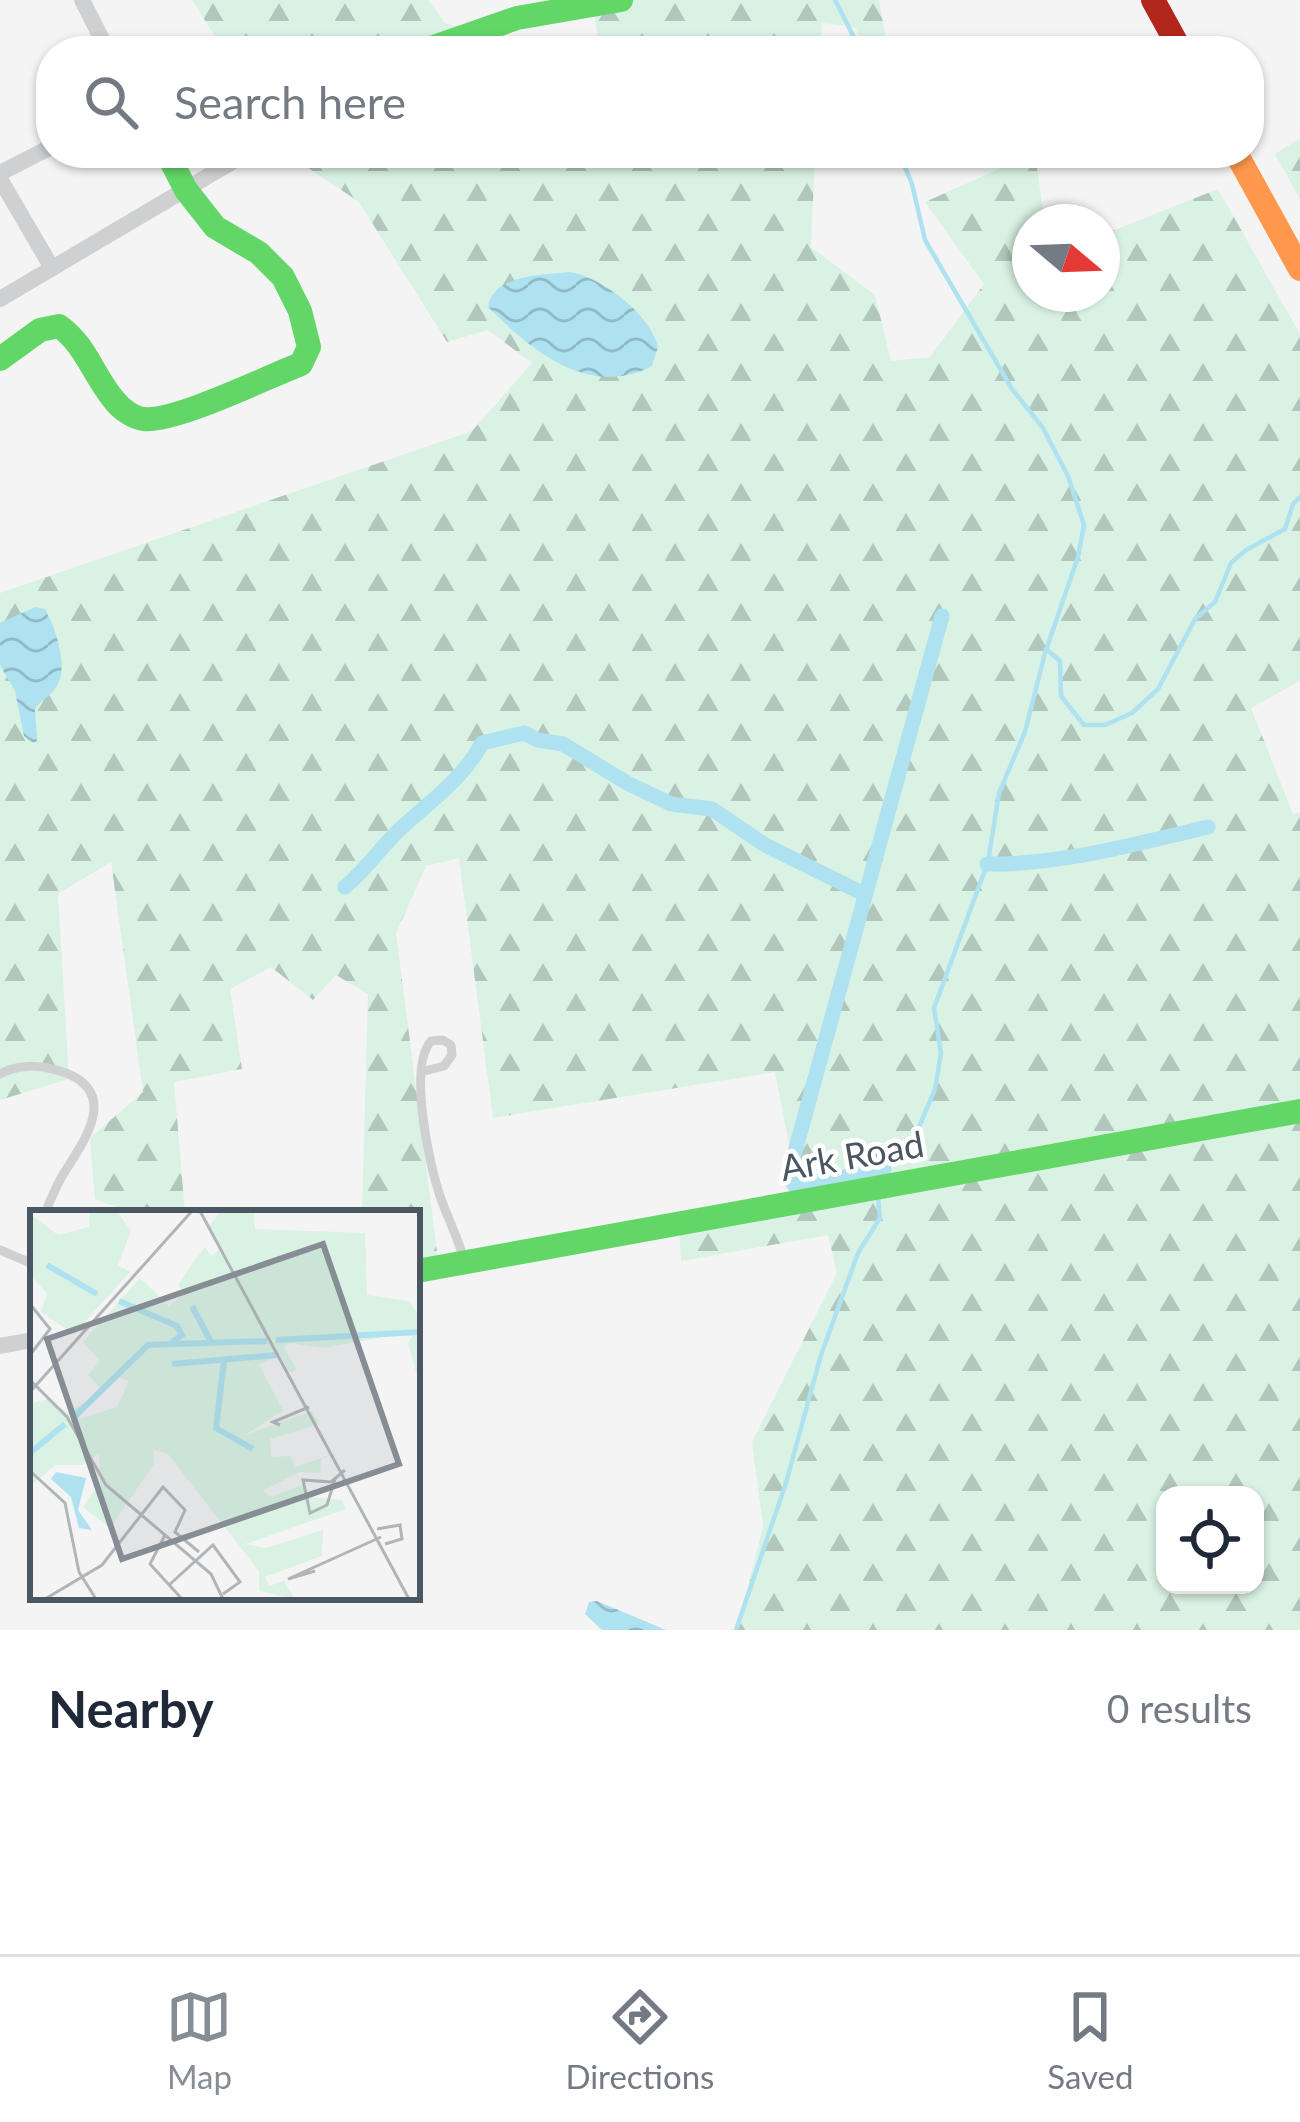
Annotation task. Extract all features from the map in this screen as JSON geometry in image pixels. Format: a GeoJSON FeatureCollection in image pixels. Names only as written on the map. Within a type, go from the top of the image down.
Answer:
{"type":"FeatureCollection","features":[{"type":"Feature","properties":{"kind":"street"},"geometry":{"type":"LineString","coordinates":[[82,0],[100,36]]}},
{"type":"Feature","properties":{"kind":"street"},"geometry":{"type":"LineString","coordinates":[[465,36],[517,18],[621,0]]}},
{"type":"Feature","properties":{"kind":"street"},"geometry":{"type":"LineString","coordinates":[[1153,0],[1172,36]]}},
{"type":"Feature","properties":{"kind":"street"},"geometry":{"type":"LineString","coordinates":[[36,156],[0,176],[52,268]]}},
{"type":"Feature","properties":{"kind":"street"},"geometry":{"type":"LineString","coordinates":[[0,359],[40,330],[59,326],[76,338],[115,402],[146,420],[171,416],[301,364],[309,347],[290,287],[268,260],[215,226],[175,168]]}},
{"type":"Feature","properties":{"kind":"street"},"geometry":{"type":"LineString","coordinates":[[0,299],[222,168]]}},
{"type":"Feature","properties":{"kind":"street"},"geometry":{"type":"LineString","coordinates":[[1244,168],[1300,269]]}},
{"type":"Feature","properties":{"kind":"street","name":"Ark Road"},"geometry":{"type":"LineString","coordinates":[[420,1270],[1300,1111]]}},
{"type":"Feature","properties":{"kind":"street"},"geometry":{"type":"LineString","coordinates":[[0,1346],[30,1341]]}},
{"type":"Feature","properties":{"kind":"lane"},"geometry":{"type":"LineString","coordinates":[[0,1074],[34,1066],[51,1068],[79,1078],[91,1096],[94,1120],[47,1210]]}},
{"type":"Feature","properties":{"kind":"lane"},"geometry":{"type":"LineString","coordinates":[[421,1072],[431,1166],[464,1262]]}},
{"type":"Feature","properties":{"kind":"lane"},"geometry":{"type":"LineString","coordinates":[[0,1250],[30,1263]]}},
{"type":"Feature","properties":{"kind":"green space"},"geometry":{"type":"Polygon","coordinates":[[[192,0],[428,0],[445,23],[488,36],[215,36],[192,0]]]}},
{"type":"Feature","properties":{"kind":"green space"},"geometry":{"type":"Polygon","coordinates":[[[593,0],[879,0],[885,36],[859,36],[855,27],[822,23],[821,36],[597,36],[593,0]]]}},
{"type":"Feature","properties":{"kind":"green space"},"geometry":{"type":"Polygon","coordinates":[[[1300,138],[1300,199],[1275,154],[1300,138]]]}},
{"type":"Feature","properties":{"kind":"green space"},"geometry":{"type":"Polygon","coordinates":[[[308,168],[814,168],[811,247],[875,295],[891,361],[930,357],[984,284],[925,202],[1001,168],[1037,168],[1042,204],[1012,204],[1012,312],[1120,312],[1120,228],[1218,189],[1300,334],[1300,681],[1251,708],[1293,814],[1300,812],[1300,1630],[737,1630],[763,1526],[752,1442],[837,1273],[828,1235],[681,1261],[679,1224],[800,1202],[775,1072],[493,1118],[459,858],[426,866],[396,933],[439,1267],[420,1270],[420,1210],[362,1210],[368,994],[336,975],[313,1000],[271,967],[230,989],[242,1069],[174,1082],[185,1210],[126,1210],[95,1199],[90,1138],[143,1092],[111,862],[58,894],[69,1079],[0,1100],[0,593],[472,431],[532,363],[488,330],[447,342],[359,202],[308,168]]]}},
{"type":"Feature","properties":{"kind":"water"},"geometry":{"type":"Polygon","coordinates":[[[570,272],[623,299],[646,322],[658,347],[652,366],[629,375],[584,373],[542,353],[488,307],[492,296],[509,282],[570,272]]]}},
{"type":"Feature","properties":{"kind":"water"},"geometry":{"type":"Polygon","coordinates":[[[35,607],[45,609],[49,617],[62,669],[54,690],[35,709],[37,741],[33,743],[24,736],[15,691],[0,665],[0,623],[35,607]]]}},
{"type":"Feature","properties":{"kind":"water"},"geometry":{"type":"Polygon","coordinates":[[[597,1601],[666,1630],[602,1630],[585,1614],[589,1602],[597,1601]]]}},
{"type":"Feature","properties":{"kind":"waterway"},"geometry":{"type":"LineString","coordinates":[[835,0],[853,36]]}},
{"type":"Feature","properties":{"kind":"waterway"},"geometry":{"type":"LineString","coordinates":[[884,1169],[889,1155],[916,1134],[935,1089],[941,1053],[934,1008],[988,862],[999,793],[1025,732],[1084,525],[1068,476],[1043,428],[1012,389],[925,240],[905,168]]}},
{"type":"Feature","properties":{"kind":"waterway"},"geometry":{"type":"LineString","coordinates":[[1046,649],[1060,661],[1061,696],[1084,725],[1105,725],[1132,713],[1158,689],[1195,619],[1215,602],[1231,563],[1285,529],[1300,497]]}},
{"type":"Feature","properties":{"kind":"waterway"},"geometry":{"type":"LineString","coordinates":[[884,1169],[795,1186],[788,1177],[942,616]]}},
{"type":"Feature","properties":{"kind":"waterway"},"geometry":{"type":"LineString","coordinates":[[345,887],[454,780],[482,743],[524,733],[563,744],[671,804],[712,809],[765,845],[864,894]]}},
{"type":"Feature","properties":{"kind":"waterway"},"geometry":{"type":"LineString","coordinates":[[987,864],[1070,857],[1208,827]]}},
{"type":"Feature","properties":{"kind":"waterway"},"geometry":{"type":"LineString","coordinates":[[736,1630],[786,1483],[821,1355],[858,1253],[880,1218],[878,1197]]}},
{"type":"Feature","properties":{"kind":"traffic: fast"},"geometry":{"type":"LineString","coordinates":[[465,36],[517,18],[621,0]]}},
{"type":"Feature","properties":{"kind":"traffic: fast"},"geometry":{"type":"LineString","coordinates":[[0,359],[40,330],[59,326],[76,342],[117,403],[144,419],[199,406],[301,364],[309,347],[300,311],[283,277],[259,253],[215,227],[175,168]]}},
{"type":"Feature","properties":{"kind":"traffic: fast"},"geometry":{"type":"LineString","coordinates":[[420,1270],[1300,1111]]}},
{"type":"Feature","properties":{"kind":"traffic: slow"},"geometry":{"type":"LineString","coordinates":[[1244,168],[1300,269]]}},
{"type":"Feature","properties":{"kind":"traffic: jam"},"geometry":{"type":"LineString","coordinates":[[1153,0],[1173,36]]}}]}
